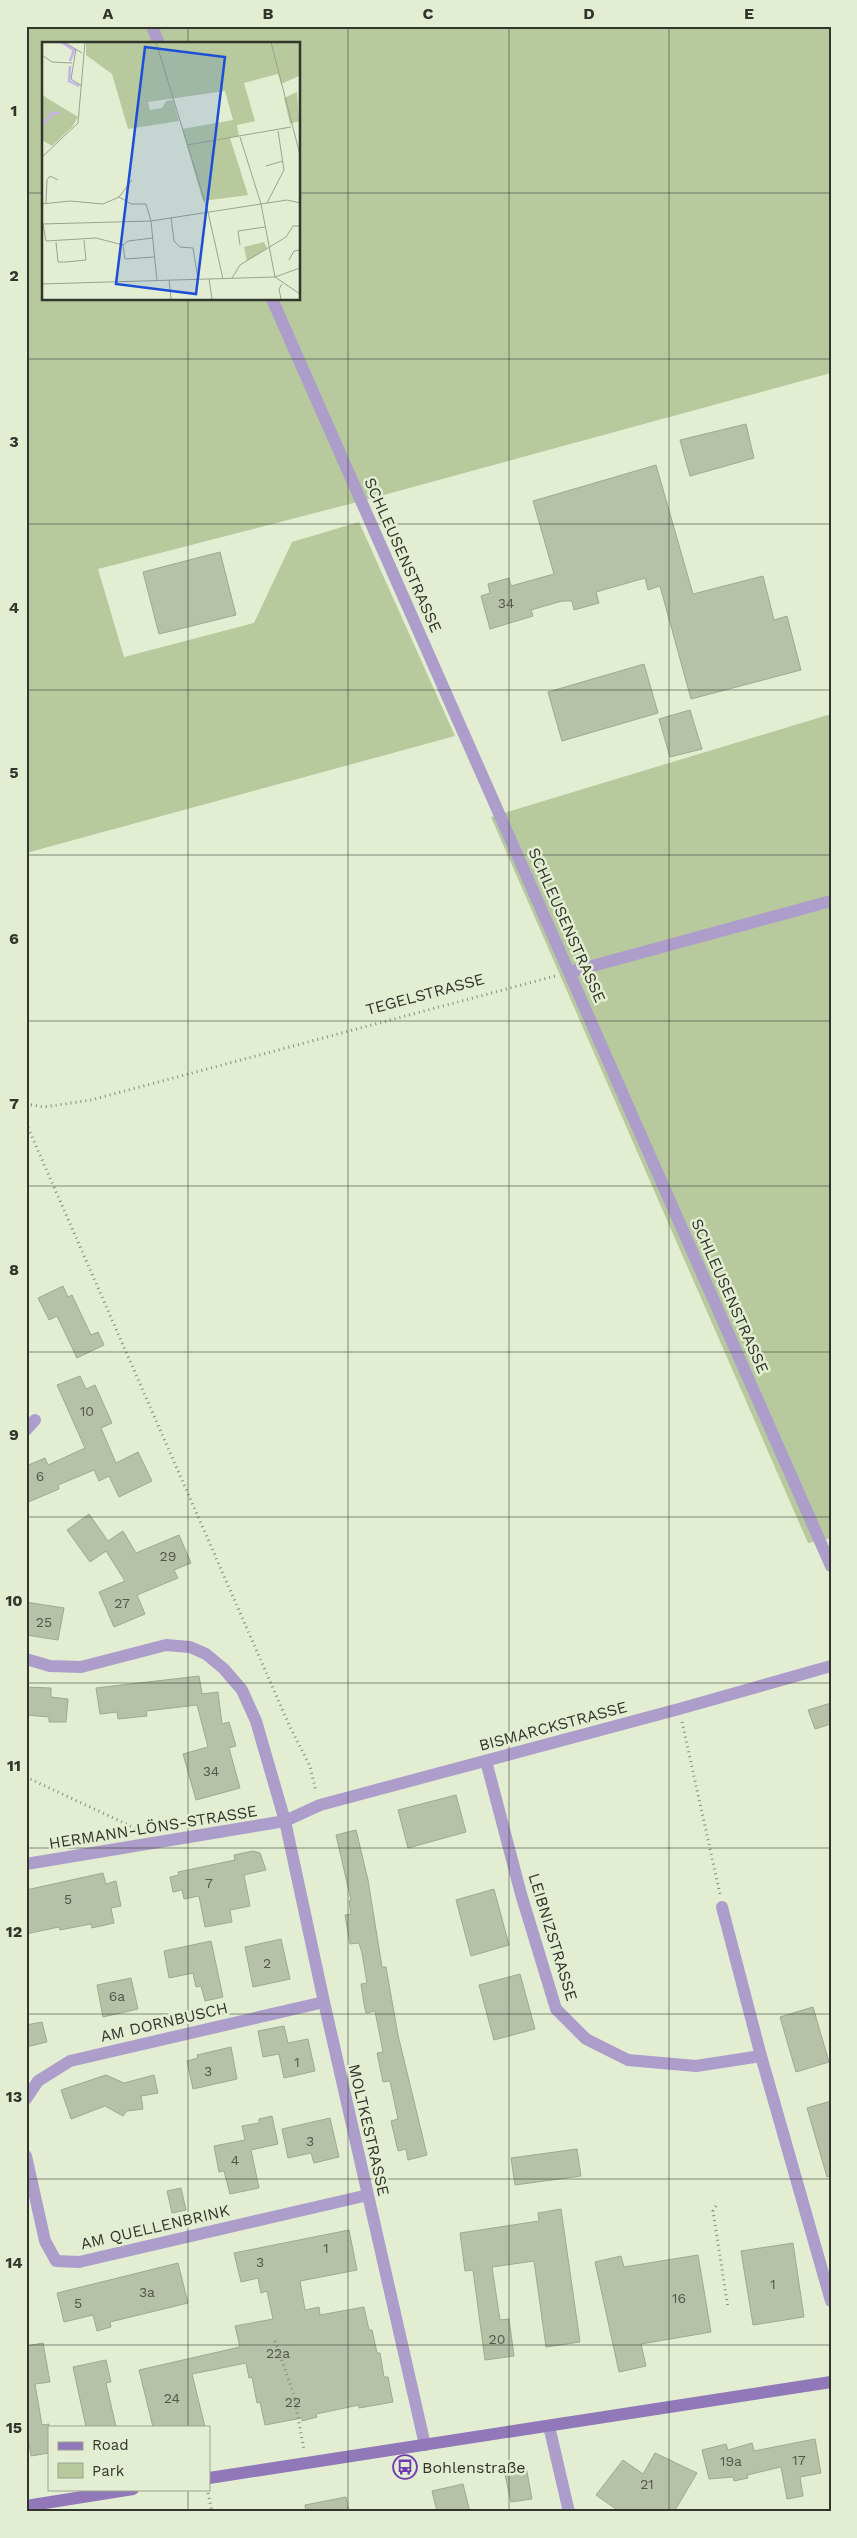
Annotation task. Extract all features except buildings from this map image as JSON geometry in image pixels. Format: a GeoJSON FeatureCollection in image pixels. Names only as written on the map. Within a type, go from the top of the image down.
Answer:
{"type":"FeatureCollection","features":[{"type":"Feature","properties":{"kind":"street"},"geometry":{"type":"LineString","coordinates":[[152,26],[158,42]]}},
{"type":"Feature","properties":{"kind":"street","name":"SCHLEUSENSTRASSE"},"geometry":{"type":"LineString","coordinates":[[272,300],[831,1566]]}},
{"type":"Feature","properties":{"kind":"street"},"geometry":{"type":"LineString","coordinates":[[570,972],[831,901]]}},
{"type":"Feature","properties":{"kind":"street"},"geometry":{"type":"LineString","coordinates":[[26,1430],[35,1420]]}},
{"type":"Feature","properties":{"kind":"street","name":"MOLTKESTRASSE"},"geometry":{"type":"LineString","coordinates":[[26,1659],[50,1666],[81,1667],[166,1645],[190,1647],[206,1654],[224,1669],[242,1690],[256,1721],[285,1821],[324,2002],[425,2445]]}},
{"type":"Feature","properties":{"kind":"street","name":"BISMARCKSTRASSE"},"geometry":{"type":"LineString","coordinates":[[285,1821],[320,1805],[679,1709],[831,1666]]}},
{"type":"Feature","properties":{"kind":"street","name":"LEIBNIZSTRASSE"},"geometry":{"type":"LineString","coordinates":[[486,1761],[521,1894],[556,2009],[586,2039],[628,2060],[696,2066],[761,2056]]}},
{"type":"Feature","properties":{"kind":"street","name":"HERMANN-LÖNS-STRASSE"},"geometry":{"type":"LineString","coordinates":[[26,1864],[285,1821]]}},
{"type":"Feature","properties":{"kind":"street"},"geometry":{"type":"LineString","coordinates":[[722,1907],[761,2056],[831,2301]]}},
{"type":"Feature","properties":{"kind":"street","name":"AM DORNBUSCH"},"geometry":{"type":"LineString","coordinates":[[26,2099],[38,2081],[70,2061],[324,2002]]}},
{"type":"Feature","properties":{"kind":"street","name":"AM QUELLENBRINK"},"geometry":{"type":"LineString","coordinates":[[26,2156],[45,2241],[56,2261],[79,2262],[368,2195]]}},
{"type":"Feature","properties":{"kind":"street"},"geometry":{"type":"LineString","coordinates":[[210,2478],[831,2382]]}},
{"type":"Feature","properties":{"kind":"street"},"geometry":{"type":"LineString","coordinates":[[549,2426],[568,2512]]}},
{"type":"Feature","properties":{"kind":"street"},"geometry":{"type":"LineString","coordinates":[[26,2506],[127,2490]]}},
{"type":"Feature","properties":{"kind":"path","name":"TEGELSTRASSE"},"geometry":{"type":"LineString","coordinates":[[26,1104],[44,1107],[91,1100],[570,972]]}},
{"type":"Feature","properties":{"kind":"path"},"geometry":{"type":"LineString","coordinates":[[26,1123],[290,1727],[310,1766],[320,1805]]}},
{"type":"Feature","properties":{"kind":"path"},"geometry":{"type":"LineString","coordinates":[[679,1709],[722,1907]]}},
{"type":"Feature","properties":{"kind":"path"},"geometry":{"type":"LineString","coordinates":[[26,1777],[134,1826],[161,1843]]}},
{"type":"Feature","properties":{"kind":"path"},"geometry":{"type":"LineString","coordinates":[[716,2206],[713,2211],[728,2308]]}},
{"type":"Feature","properties":{"kind":"path"},"geometry":{"type":"LineString","coordinates":[[275,2340],[294,2395],[306,2463]]}},
{"type":"Feature","properties":{"kind":"path"},"geometry":{"type":"LineString","coordinates":[[208,2490],[212,2512]]}},
{"type":"Feature","properties":{"kind":"green space"},"geometry":{"type":"Polygon","coordinates":[[[26,26],[831,26],[831,373],[369,499],[98,569],[124,657],[254,623],[292,542],[359,522],[455,736],[26,853],[26,26]]]}},
{"type":"Feature","properties":{"kind":"green space"},"geometry":{"type":"Polygon","coordinates":[[[831,714],[831,1538],[808,1543],[491,817],[831,714]]]}},
{"type":"Feature","properties":{"kind":"place","name":"Bohlenstraße"},"geometry":{"type":"Point","coordinates":[405,2467]}}]}
